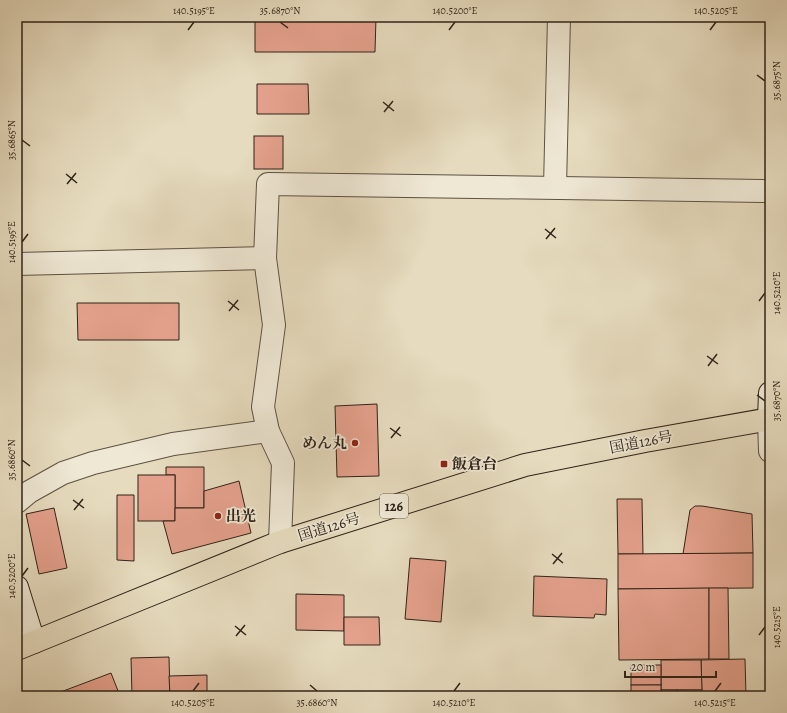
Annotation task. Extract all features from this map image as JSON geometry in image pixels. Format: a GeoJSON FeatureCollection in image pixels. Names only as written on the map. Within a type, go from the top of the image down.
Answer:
{"type":"FeatureCollection","features":[{"type":"Feature","properties":{"kind":"highway","name":"国道126号"},"geometry":{"type":"LineString","coordinates":[[26,645],[280,542],[525,465],[645,441],[770,419]]}},
{"type":"Feature","properties":{"kind":"street"},"geometry":{"type":"LineString","coordinates":[[555,187],[559,17]]}},
{"type":"Feature","properties":{"kind":"street"},"geometry":{"type":"LineString","coordinates":[[280,542],[283,463],[268,430],[263,408],[274,325],[265,258],[268,184],[770,191]]}},
{"type":"Feature","properties":{"kind":"street"},"geometry":{"type":"LineString","coordinates":[[17,264],[265,258]]}},
{"type":"Feature","properties":{"kind":"street"},"geometry":{"type":"LineString","coordinates":[[770,394],[770,451]]}},
{"type":"Feature","properties":{"kind":"street"},"geometry":{"type":"LineString","coordinates":[[17,502],[28,492],[63,473],[93,463],[173,444],[268,430]]}},
{"type":"Feature","properties":{"kind":"street"},"geometry":{"type":"LineString","coordinates":[[17,587],[26,645]]}},
{"type":"Feature","properties":{"kind":"building"},"geometry":{"type":"Polygon","coordinates":[[[255,17],[376,17],[375,52],[255,52],[255,17]]]}},
{"type":"Feature","properties":{"kind":"building"},"geometry":{"type":"Polygon","coordinates":[[[18,50],[18,77],[17,77],[18,50]]]}},
{"type":"Feature","properties":{"kind":"building"},"geometry":{"type":"Polygon","coordinates":[[[257,84],[308,84],[309,114],[257,114],[257,84]]]}},
{"type":"Feature","properties":{"kind":"building"},"geometry":{"type":"Polygon","coordinates":[[[254,136],[283,136],[283,169],[254,169],[254,136]]]}},
{"type":"Feature","properties":{"kind":"building"},"geometry":{"type":"Polygon","coordinates":[[[77,303],[179,303],[179,340],[78,340],[77,303]]]}},
{"type":"Feature","properties":{"kind":"building"},"geometry":{"type":"Polygon","coordinates":[[[377,404],[379,476],[337,477],[335,406],[377,404]]]}},
{"type":"Feature","properties":{"kind":"building"},"geometry":{"type":"Polygon","coordinates":[[[166,467],[204,467],[204,508],[175,508],[175,475],[166,475],[166,467]]]}},
{"type":"Feature","properties":{"kind":"building"},"geometry":{"type":"Polygon","coordinates":[[[138,475],[175,475],[175,521],[138,521],[138,475]]]}},
{"type":"Feature","properties":{"kind":"building"},"geometry":{"type":"Polygon","coordinates":[[[239,481],[251,533],[172,554],[163,521],[175,521],[175,508],[204,508],[204,491],[239,481]]]}},
{"type":"Feature","properties":{"kind":"building"},"geometry":{"type":"Polygon","coordinates":[[[117,495],[134,495],[134,561],[117,560],[117,495]]]}},
{"type":"Feature","properties":{"kind":"building"},"geometry":{"type":"Polygon","coordinates":[[[617,499],[642,499],[643,554],[618,554],[617,499]]]}},
{"type":"Feature","properties":{"kind":"building"},"geometry":{"type":"Polygon","coordinates":[[[695,506],[752,514],[753,553],[683,554],[690,510],[695,506]]]}},
{"type":"Feature","properties":{"kind":"building"},"geometry":{"type":"Polygon","coordinates":[[[54,508],[67,568],[39,574],[26,514],[54,508]]]}},
{"type":"Feature","properties":{"kind":"building"},"geometry":{"type":"Polygon","coordinates":[[[753,553],[753,588],[618,589],[618,554],[753,553]]]}},
{"type":"Feature","properties":{"kind":"building"},"geometry":{"type":"Polygon","coordinates":[[[410,558],[446,561],[441,622],[405,619],[410,558]]]}},
{"type":"Feature","properties":{"kind":"building"},"geometry":{"type":"Polygon","coordinates":[[[534,576],[607,579],[606,615],[595,614],[594,618],[533,616],[534,576]]]}},
{"type":"Feature","properties":{"kind":"building"},"geometry":{"type":"Polygon","coordinates":[[[709,588],[709,659],[619,660],[618,589],[709,588]]]}},
{"type":"Feature","properties":{"kind":"building"},"geometry":{"type":"Polygon","coordinates":[[[709,588],[728,588],[729,659],[709,659],[709,588]]]}},
{"type":"Feature","properties":{"kind":"building"},"geometry":{"type":"Polygon","coordinates":[[[296,594],[344,595],[344,631],[296,630],[296,594]]]}},
{"type":"Feature","properties":{"kind":"building"},"geometry":{"type":"Polygon","coordinates":[[[344,617],[379,617],[380,645],[344,645],[344,617]]]}},
{"type":"Feature","properties":{"kind":"building"},"geometry":{"type":"Polygon","coordinates":[[[169,657],[170,696],[132,696],[131,658],[169,657]]]}},
{"type":"Feature","properties":{"kind":"building"},"geometry":{"type":"Polygon","coordinates":[[[745,659],[746,696],[702,696],[701,660],[745,659]]]}},
{"type":"Feature","properties":{"kind":"building"},"geometry":{"type":"Polygon","coordinates":[[[661,660],[701,660],[702,690],[661,690],[661,660]]]}},
{"type":"Feature","properties":{"kind":"building"},"geometry":{"type":"Polygon","coordinates":[[[631,665],[661,665],[661,685],[631,685],[631,665]]]}},
{"type":"Feature","properties":{"kind":"building"},"geometry":{"type":"Polygon","coordinates":[[[111,673],[120,696],[59,696],[58,693],[111,673]]]}},
{"type":"Feature","properties":{"kind":"building"},"geometry":{"type":"Polygon","coordinates":[[[207,675],[207,696],[170,696],[169,676],[207,675]]]}},
{"type":"Feature","properties":{"kind":"building"},"geometry":{"type":"Polygon","coordinates":[[[631,685],[661,685],[661,696],[631,696],[631,685]]]}},
{"type":"Feature","properties":{"kind":"building"},"geometry":{"type":"Polygon","coordinates":[[[661,690],[677,690],[677,696],[661,696],[661,690]]]}},
{"type":"Feature","properties":{"kind":"building"},"geometry":{"type":"Polygon","coordinates":[[[677,690],[702,690],[702,696],[677,696],[677,690]]]}},
{"type":"Feature","properties":{"kind":"place","name":"めん丸"},"geometry":{"type":"Point","coordinates":[355,443]}},
{"type":"Feature","properties":{"kind":"place","name":"飯倉台"},"geometry":{"type":"Point","coordinates":[444,464]}},
{"type":"Feature","properties":{"kind":"place","name":"出光"},"geometry":{"type":"Point","coordinates":[218,516]}}]}
